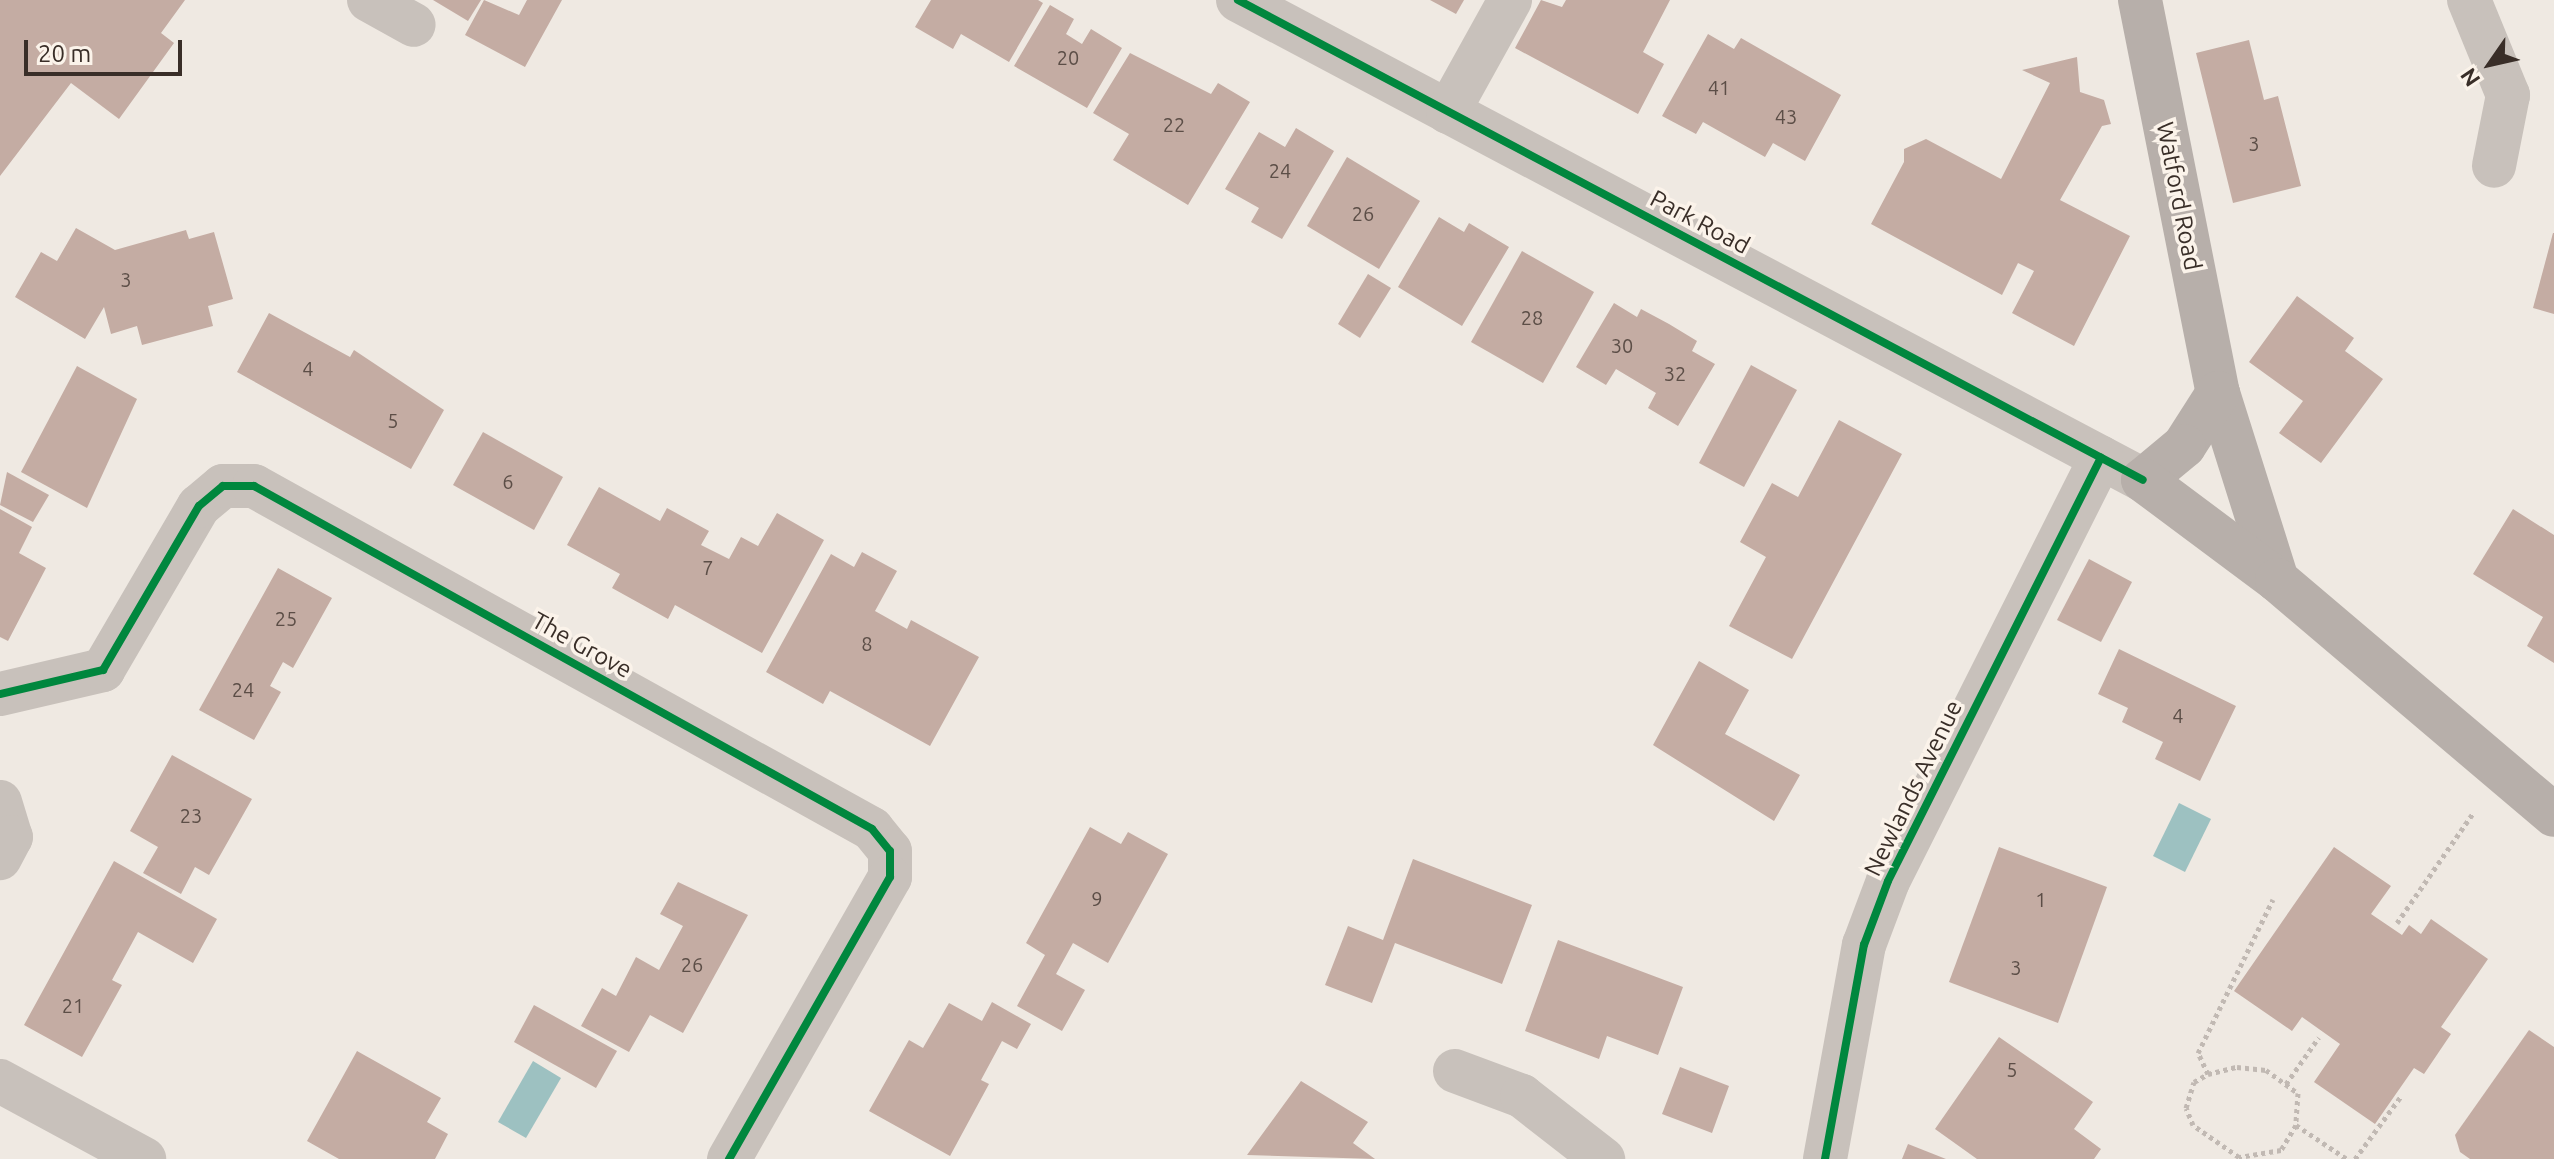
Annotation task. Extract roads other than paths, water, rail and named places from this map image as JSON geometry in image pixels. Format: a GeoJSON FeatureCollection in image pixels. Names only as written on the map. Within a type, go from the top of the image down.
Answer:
{"type":"FeatureCollection","features":[{"type":"Feature","properties":{"kind":"main road","name":"Watford Road"},"geometry":{"type":"LineString","coordinates":[[2140,0],[2218,393],[2277,580]]}},
{"type":"Feature","properties":{"kind":"main road"},"geometry":{"type":"LineString","coordinates":[[2218,393],[2184,446],[2143,480],[2277,580],[2554,815]]}},
{"type":"Feature","properties":{"kind":"street"},"geometry":{"type":"LineString","coordinates":[[369,0],[414,25]]}},
{"type":"Feature","properties":{"kind":"street","name":"Park Road"},"geometry":{"type":"LineString","coordinates":[[1238,0],[2143,480]]}},
{"type":"Feature","properties":{"kind":"street"},"geometry":{"type":"LineString","coordinates":[[1448,112],[1510,0]]}},
{"type":"Feature","properties":{"kind":"street"},"geometry":{"type":"LineString","coordinates":[[2469,0],[2508,95],[2494,166]]}},
{"type":"Feature","properties":{"kind":"street","name":"Newlands Avenue"},"geometry":{"type":"LineString","coordinates":[[1825,1159],[1864,945],[1888,881],[2101,457]]}},
{"type":"Feature","properties":{"kind":"street","name":"The Grove"},"geometry":{"type":"LineString","coordinates":[[0,694],[103,670],[199,506],[223,486],[254,486],[872,829],[890,851],[890,877],[729,1159]]}},
{"type":"Feature","properties":{"kind":"street"},"geometry":{"type":"LineString","coordinates":[[0,802],[11,837],[0,858]]}},
{"type":"Feature","properties":{"kind":"street"},"geometry":{"type":"LineString","coordinates":[[1455,1071],[1522,1096],[1582,1137],[1603,1159]]}},
{"type":"Feature","properties":{"kind":"street"},"geometry":{"type":"LineString","coordinates":[[0,1081],[144,1159]]}},
{"type":"Feature","properties":{"kind":"water"},"geometry":{"type":"Polygon","coordinates":[[[2179,803],[2211,819],[2185,872],[2153,856],[2179,803]]]}},
{"type":"Feature","properties":{"kind":"water"},"geometry":{"type":"Polygon","coordinates":[[[533,1061],[561,1078],[526,1138],[498,1122],[533,1061]]]}}]}
